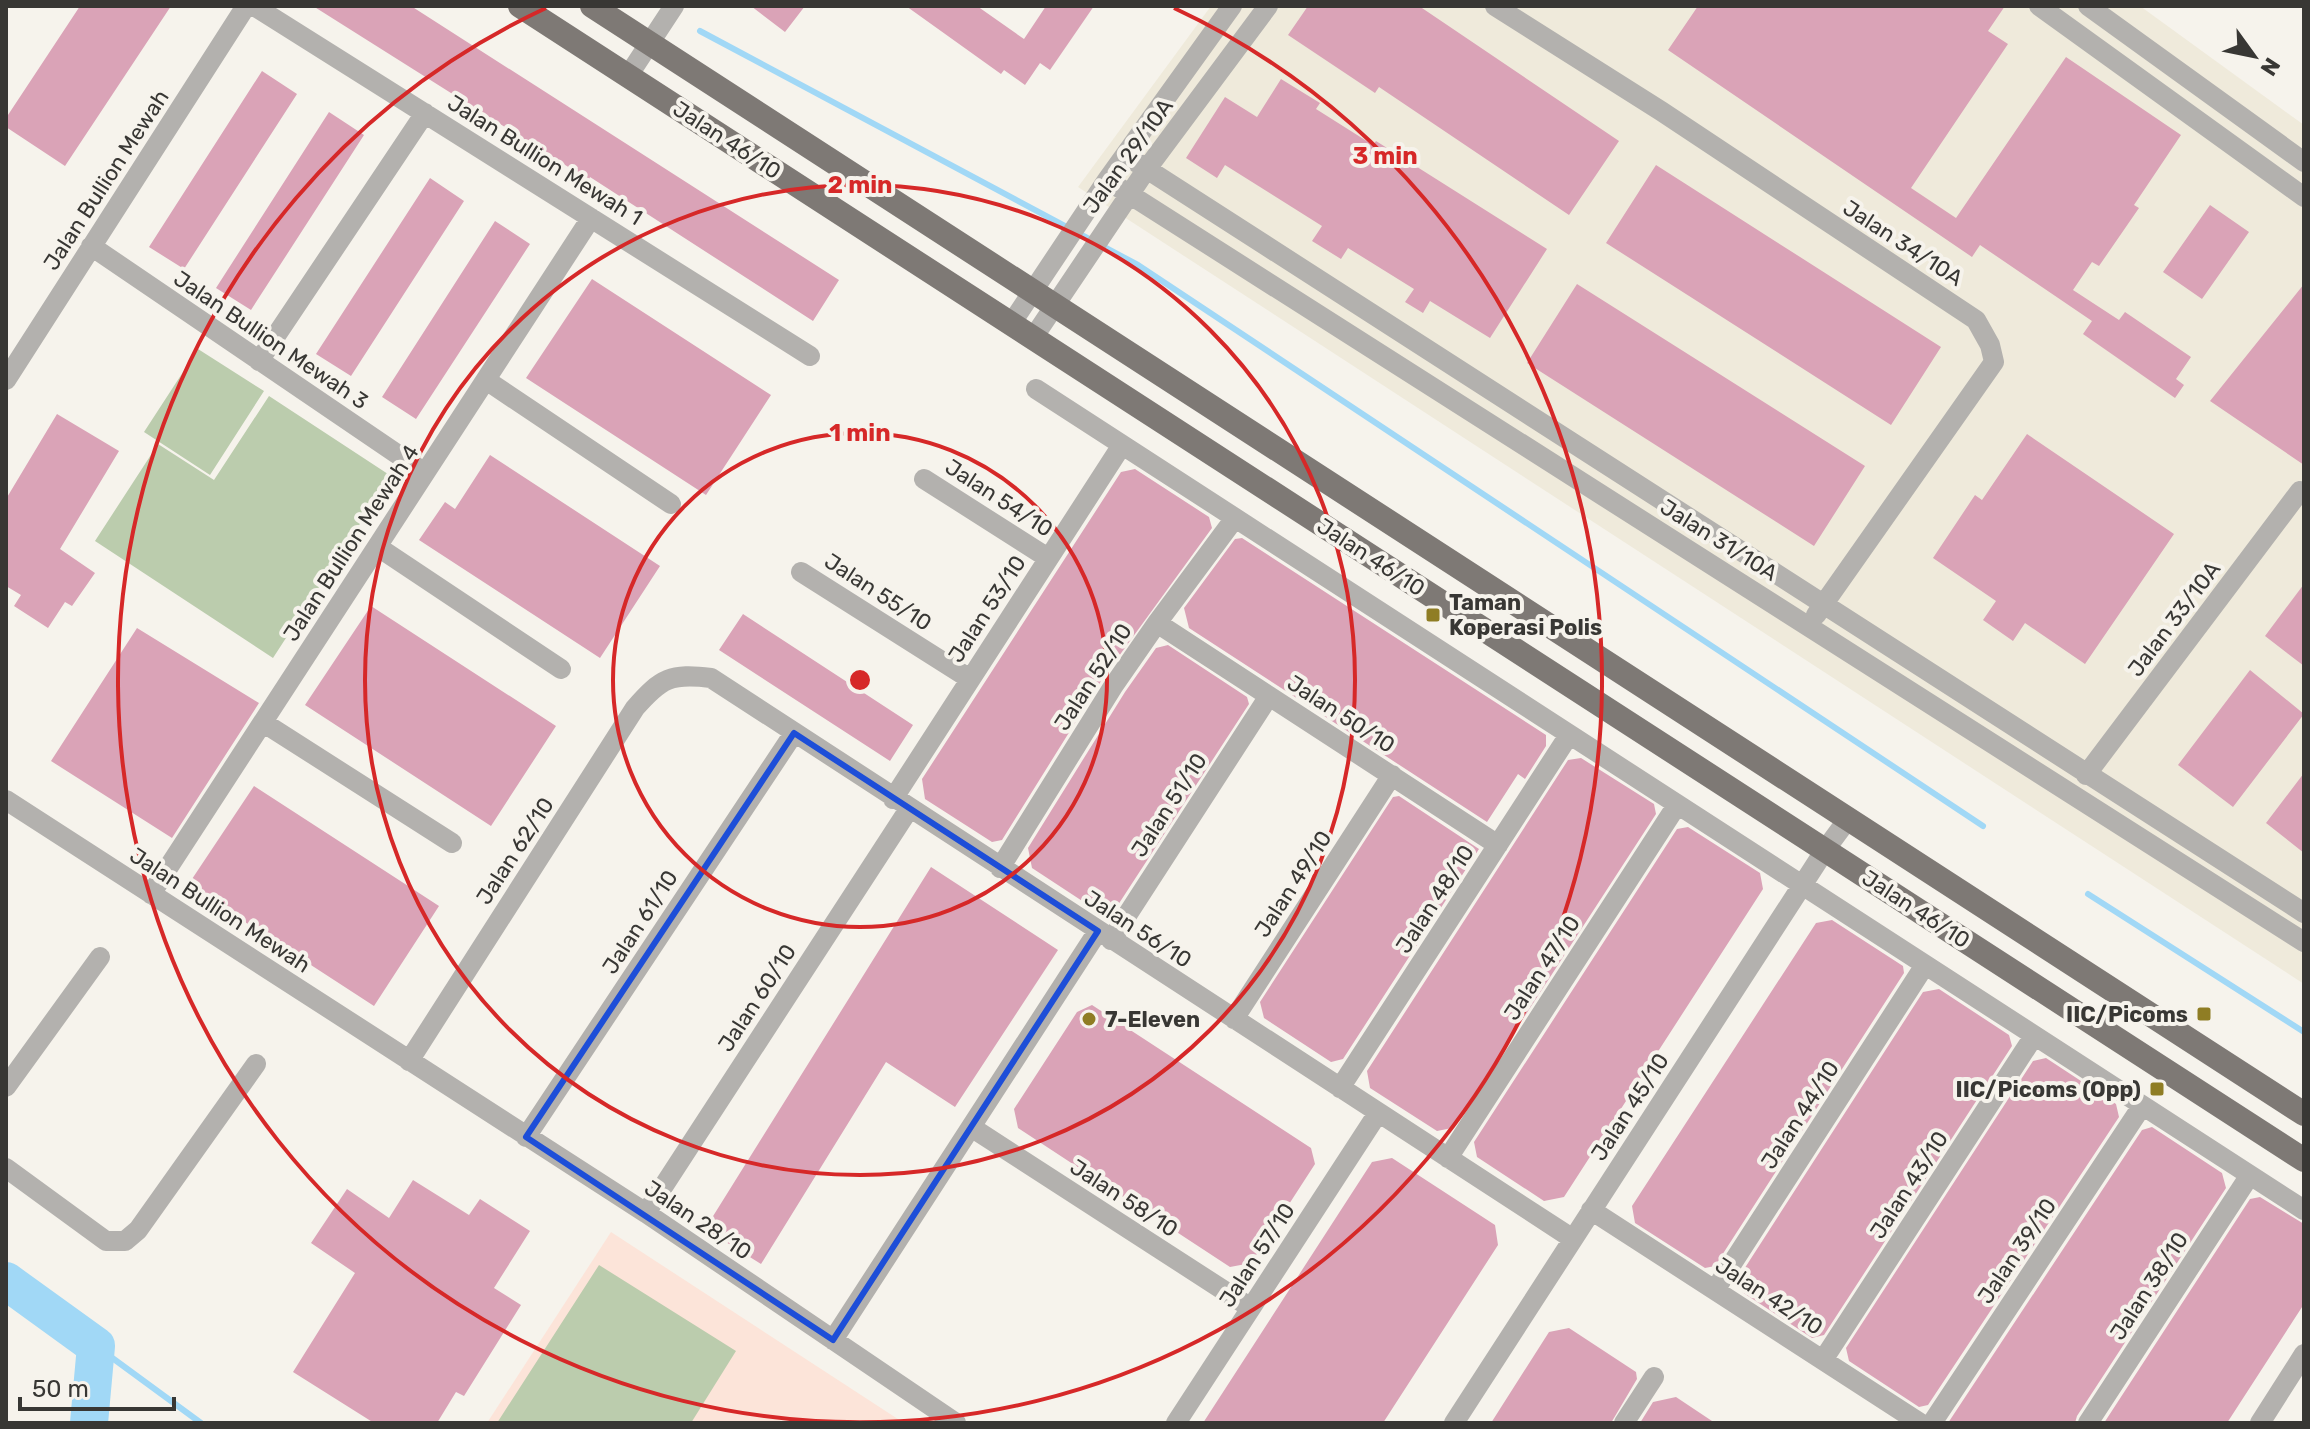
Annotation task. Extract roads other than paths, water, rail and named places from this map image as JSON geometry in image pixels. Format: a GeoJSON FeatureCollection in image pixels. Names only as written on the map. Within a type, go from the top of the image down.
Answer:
{"type":"FeatureCollection","features":[{"type":"Feature","properties":{"kind":"main road","name":"Jalan 46/10"},"geometry":{"type":"LineString","coordinates":[[520,6],[2304,1160]]}},
{"type":"Feature","properties":{"kind":"main road","name":"Jalan 46/10"},"geometry":{"type":"LineString","coordinates":[[592,6],[2304,1114]]}},
{"type":"Feature","properties":{"kind":"street","name":"Jalan Bullion Mewah"},"geometry":{"type":"LineString","coordinates":[[6,380],[246,6]]}},
{"type":"Feature","properties":{"kind":"street","name":"Jalan Bullion Mewah 1"},"geometry":{"type":"LineString","coordinates":[[254,6],[810,356]]}},
{"type":"Feature","properties":{"kind":"street"},"geometry":{"type":"LineString","coordinates":[[628,76],[674,6]]}},
{"type":"Feature","properties":{"kind":"street","name":"Jalan 29/10A"},"geometry":{"type":"LineString","coordinates":[[1011,324],[1107,180],[1232,6]]}},
{"type":"Feature","properties":{"kind":"street","name":"Jalan 29/10A"},"geometry":{"type":"LineString","coordinates":[[1033,338],[1146,170],[1268,6]]}},
{"type":"Feature","properties":{"kind":"street","name":"Jalan 34/10A"},"geometry":{"type":"LineString","coordinates":[[1495,6],[1661,111],[1963,311],[1976,320],[1990,345],[1994,362],[1809,625]]}},
{"type":"Feature","properties":{"kind":"street"},"geometry":{"type":"LineString","coordinates":[[2039,6],[2304,197]]}},
{"type":"Feature","properties":{"kind":"street"},"geometry":{"type":"LineString","coordinates":[[2088,6],[2304,162]]}},
{"type":"Feature","properties":{"kind":"street"},"geometry":{"type":"LineString","coordinates":[[259,361],[425,113]]}},
{"type":"Feature","properties":{"kind":"street","name":"Jalan 31/10A"},"geometry":{"type":"LineString","coordinates":[[1125,155],[2304,913]]}},
{"type":"Feature","properties":{"kind":"street","name":"Jalan 31/10A"},"geometry":{"type":"LineString","coordinates":[[1107,180],[2304,942]]}},
{"type":"Feature","properties":{"kind":"street","name":"Jalan Bullion Mewah 4"},"geometry":{"type":"LineString","coordinates":[[151,894],[591,218]]}},
{"type":"Feature","properties":{"kind":"street","name":"Jalan Bullion Mewah 3"},"geometry":{"type":"LineString","coordinates":[[91,246],[425,473]]}},
{"type":"Feature","properties":{"kind":"street"},"geometry":{"type":"LineString","coordinates":[[486,380],[671,504]]}},
{"type":"Feature","properties":{"kind":"street","name":"Jalan 46/10"},"geometry":{"type":"LineString","coordinates":[[1036,389],[2304,1210]]}},
{"type":"Feature","properties":{"kind":"street","name":"Jalan 53/10"},"geometry":{"type":"LineString","coordinates":[[901,804],[970,679],[1122,445]]}},
{"type":"Feature","properties":{"kind":"street","name":"Jalan 54/10"},"geometry":{"type":"LineString","coordinates":[[924,479],[1048,558]]}},
{"type":"Feature","properties":{"kind":"street","name":"Jalan 33/10A"},"geometry":{"type":"LineString","coordinates":[[2086,775],[2300,491]]}},
{"type":"Feature","properties":{"kind":"street","name":"Jalan 52/10"},"geometry":{"type":"LineString","coordinates":[[1000,868],[1114,685],[1235,518]]}},
{"type":"Feature","properties":{"kind":"street"},"geometry":{"type":"LineString","coordinates":[[378,547],[561,669]]}},
{"type":"Feature","properties":{"kind":"street","name":"Jalan 55/10"},"geometry":{"type":"LineString","coordinates":[[801,572],[970,679]]}},
{"type":"Feature","properties":{"kind":"street","name":"Jalan 50/10"},"geometry":{"type":"LineString","coordinates":[[1157,623],[1498,845]]}},
{"type":"Feature","properties":{"kind":"street","name":"Jalan 56/10"},"geometry":{"type":"LineString","coordinates":[[672,676],[711,678],[1573,1239]]}},
{"type":"Feature","properties":{"kind":"street","name":"Jalan 62/10"},"geometry":{"type":"LineString","coordinates":[[409,1061],[635,708],[654,687],[672,676]]}},
{"type":"Feature","properties":{"kind":"street","name":"Jalan 51/10"},"geometry":{"type":"LineString","coordinates":[[1104,935],[1269,696]]}},
{"type":"Feature","properties":{"kind":"street"},"geometry":{"type":"LineString","coordinates":[[264,723],[452,843]]}},
{"type":"Feature","properties":{"kind":"street","name":"Jalan 61/10"},"geometry":{"type":"LineString","coordinates":[[526,1137],[794,733]]}},
{"type":"Feature","properties":{"kind":"street","name":"Jalan 48/10"},"geometry":{"type":"LineString","coordinates":[[1340,1088],[1569,735]]}},
{"type":"Feature","properties":{"kind":"street","name":"Jalan 49/10"},"geometry":{"type":"LineString","coordinates":[[1234,1019],[1392,775]]}},
{"type":"Feature","properties":{"kind":"street","name":"Jalan Bullion Mewah"},"geometry":{"type":"LineString","coordinates":[[6,800],[409,1061]]}},
{"type":"Feature","properties":{"kind":"street","name":"Jalan 60/10"},"geometry":{"type":"LineString","coordinates":[[646,1213],[901,804]]}},
{"type":"Feature","properties":{"kind":"street","name":"Jalan 47/10"},"geometry":{"type":"LineString","coordinates":[[1448,1158],[1677,805]]}},
{"type":"Feature","properties":{"kind":"street","name":"Jalan 45/10"},"geometry":{"type":"LineString","coordinates":[[1454,1423],[1802,885],[1848,819]]}},
{"type":"Feature","properties":{"kind":"street"},"geometry":{"type":"LineString","coordinates":[[833,1340],[971,1127],[1104,935]]}},
{"type":"Feature","properties":{"kind":"street"},"geometry":{"type":"LineString","coordinates":[[6,1087],[100,957]]}},
{"type":"Feature","properties":{"kind":"street","name":"Jalan 44/10"},"geometry":{"type":"LineString","coordinates":[[1715,1290],[1925,965]]}},
{"type":"Feature","properties":{"kind":"street","name":"Jalan 43/10"},"geometry":{"type":"LineString","coordinates":[[1823,1360],[2034,1036]]}},
{"type":"Feature","properties":{"kind":"street","name":"Jalan 28/10"},"geometry":{"type":"LineString","coordinates":[[409,1061],[646,1213],[956,1423]]}},
{"type":"Feature","properties":{"kind":"street"},"geometry":{"type":"LineString","coordinates":[[6,1168],[106,1241],[125,1241],[138,1230],[256,1064]]}},
{"type":"Feature","properties":{"kind":"street","name":"Jalan 39/10"},"geometry":{"type":"LineString","coordinates":[[1932,1423],[2142,1106]]}},
{"type":"Feature","properties":{"kind":"street","name":"Jalan 57/10"},"geometry":{"type":"LineString","coordinates":[[1176,1423],[1378,1113]]}},
{"type":"Feature","properties":{"kind":"street","name":"Jalan 58/10"},"geometry":{"type":"LineString","coordinates":[[971,1127],[1251,1308]]}},
{"type":"Feature","properties":{"kind":"street","name":"Jalan 38/10"},"geometry":{"type":"LineString","coordinates":[[2088,1423],[2250,1175]]}},
{"type":"Feature","properties":{"kind":"street","name":"Jalan 42/10"},"geometry":{"type":"LineString","coordinates":[[1591,1210],[1920,1423]]}},
{"type":"Feature","properties":{"kind":"street"},"geometry":{"type":"LineString","coordinates":[[2260,1423],[2304,1354]]}},
{"type":"Feature","properties":{"kind":"street"},"geometry":{"type":"LineString","coordinates":[[1624,1423],[1654,1377]]}},
{"type":"Feature","properties":{"kind":"waterway"},"geometry":{"type":"LineString","coordinates":[[700,31],[1138,265],[1983,826]]}},
{"type":"Feature","properties":{"kind":"waterway"},"geometry":{"type":"LineString","coordinates":[[2088,894],[2304,1032]]}},
{"type":"Feature","properties":{"kind":"waterway"},"geometry":{"type":"LineString","coordinates":[[6,1281],[96,1346],[89,1423]]}},
{"type":"Feature","properties":{"kind":"waterway"},"geometry":{"type":"LineString","coordinates":[[96,1346],[201,1423]]}},
{"type":"Feature","properties":{"kind":"place","name":"Taman Koperasi Polis"},"geometry":{"type":"Point","coordinates":[1433,615]}},
{"type":"Feature","properties":{"kind":"place","name":"IIC/Picoms"},"geometry":{"type":"Point","coordinates":[2204,1014]}},
{"type":"Feature","properties":{"kind":"place","name":"7-Eleven"},"geometry":{"type":"Point","coordinates":[1089,1019]}},
{"type":"Feature","properties":{"kind":"place","name":"IIC/Picoms (Opp)"},"geometry":{"type":"Point","coordinates":[2157,1089]}}]}
